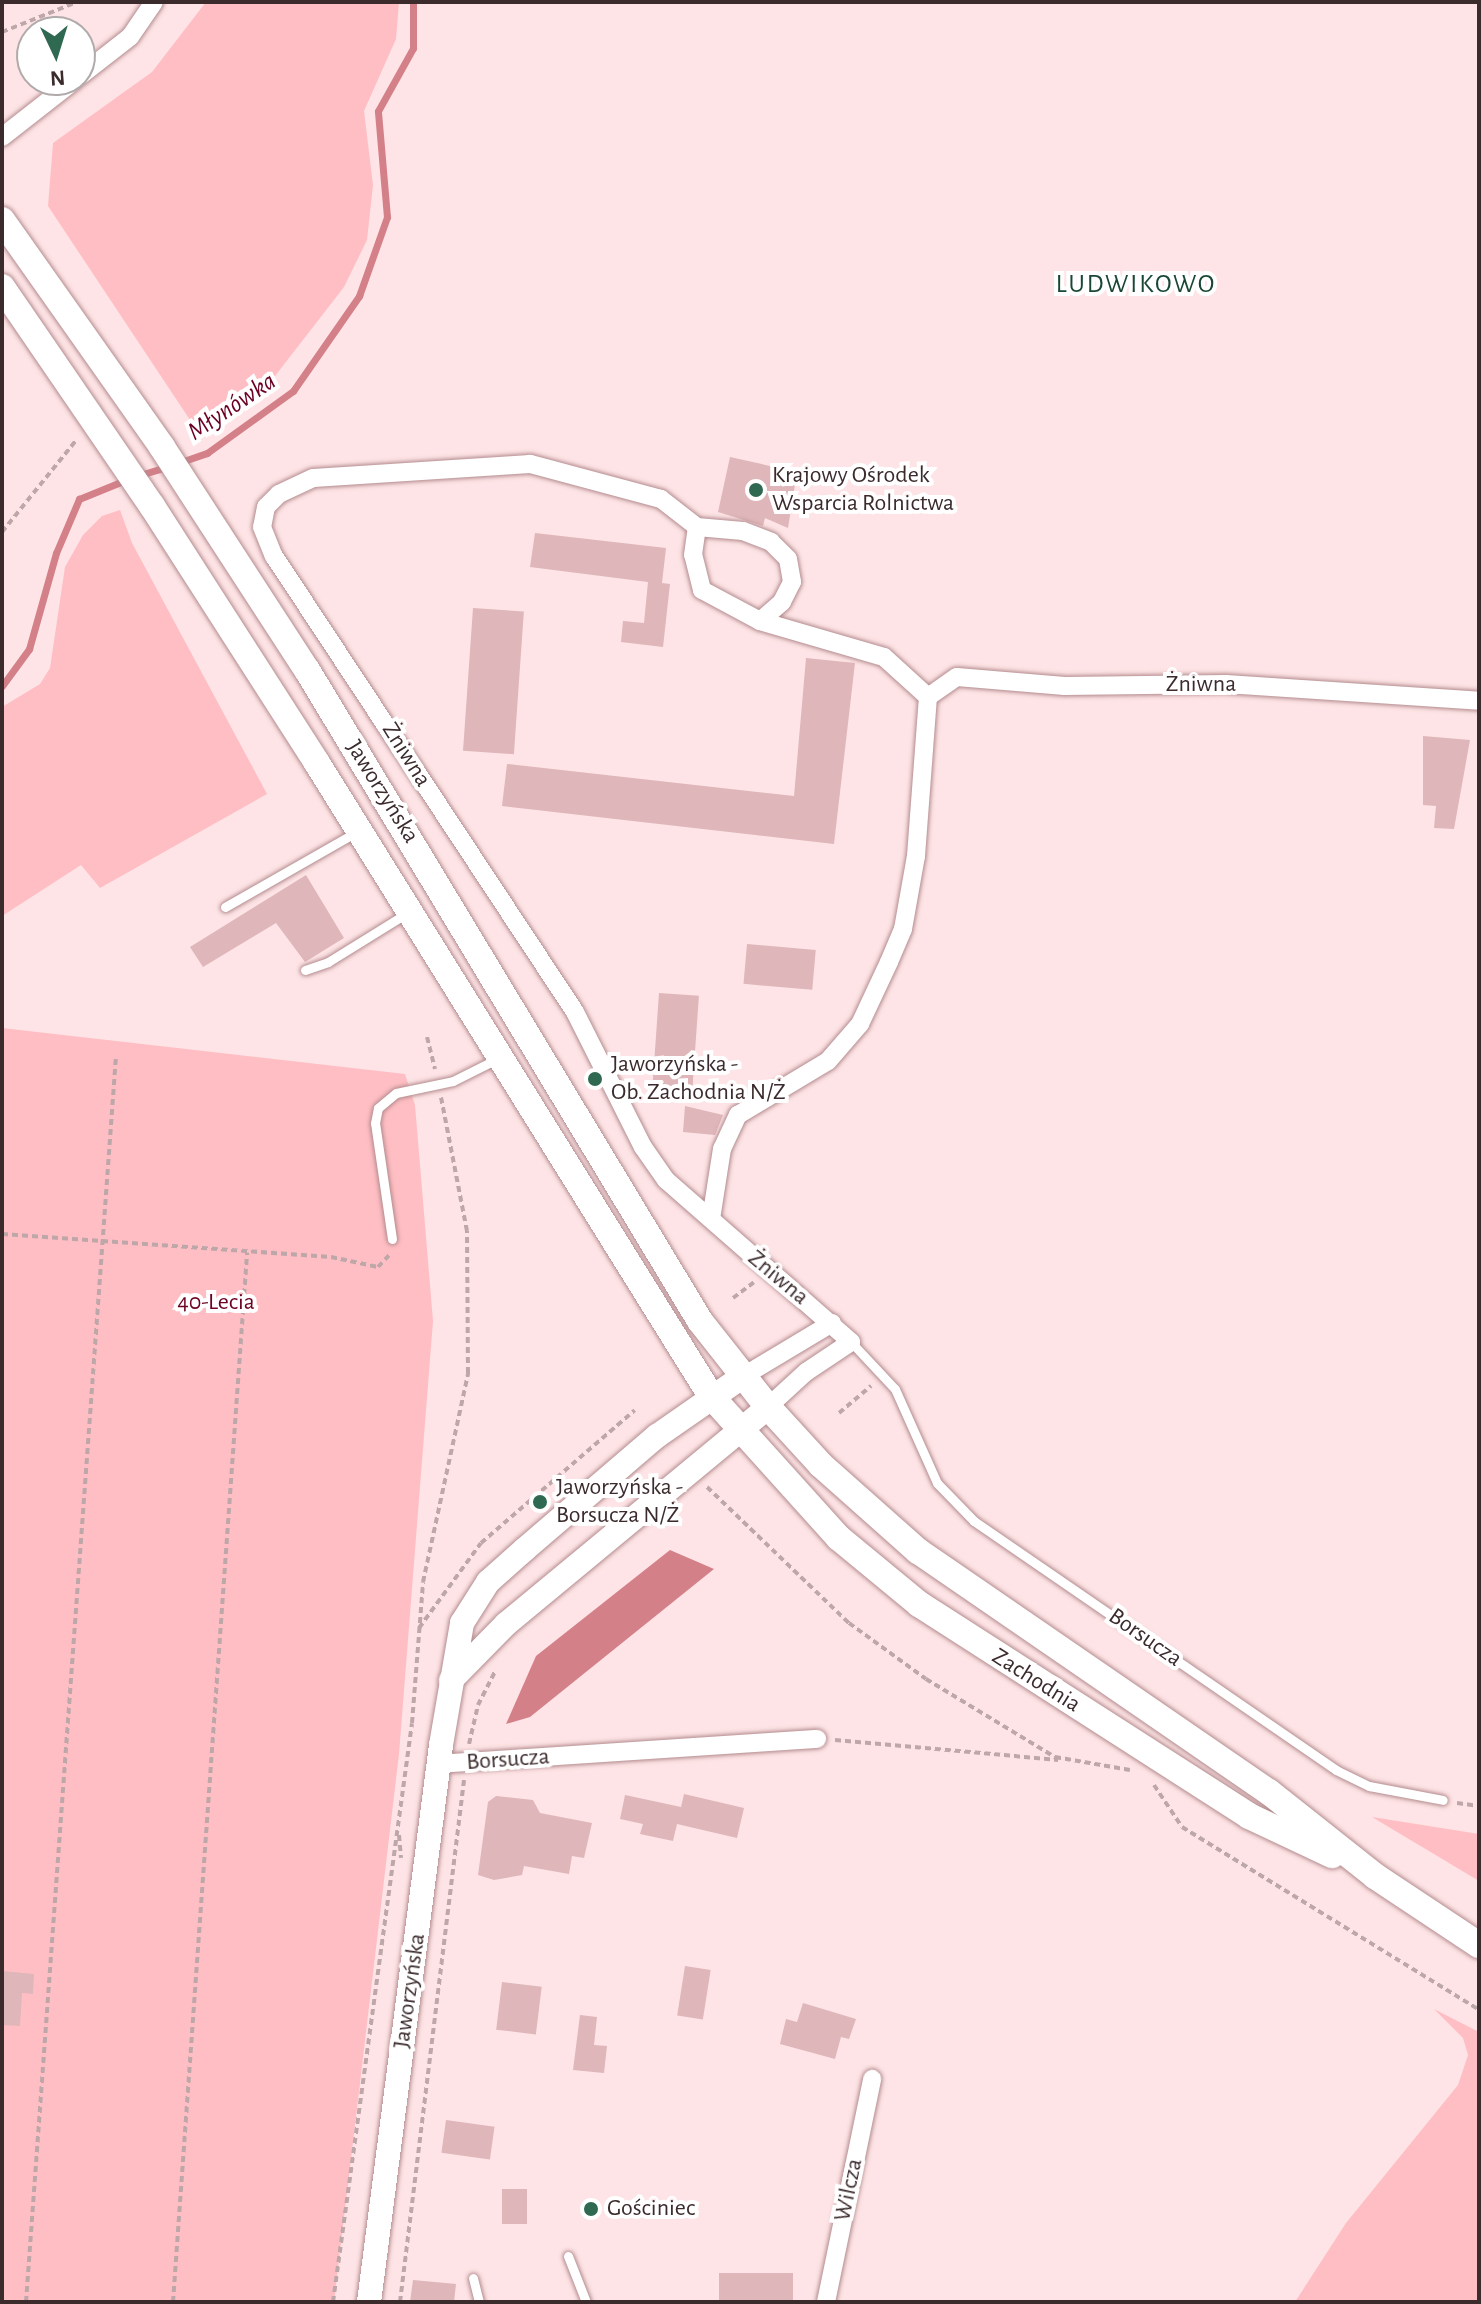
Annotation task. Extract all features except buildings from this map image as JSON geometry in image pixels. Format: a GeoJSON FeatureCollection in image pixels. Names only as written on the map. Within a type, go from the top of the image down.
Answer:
{"type":"FeatureCollection","features":[{"type":"Feature","properties":{"kind":"main road","name":"Jaworzyńska"},"geometry":{"type":"LineString","coordinates":[[2,220],[162,447],[436,879],[700,1321],[768,1407]]}},
{"type":"Feature","properties":{"kind":"main road","name":"Jaworzyńska"},"geometry":{"type":"LineString","coordinates":[[2,287],[152,506],[711,1396],[740,1429]]}},
{"type":"Feature","properties":{"kind":"main road","name":"Zachodnia"},"geometry":{"type":"LineString","coordinates":[[768,1407],[821,1465],[918,1551],[1269,1792],[1375,1876],[1479,1945]]}},
{"type":"Feature","properties":{"kind":"main road","name":"Zachodnia"},"geometry":{"type":"LineString","coordinates":[[740,1429],[839,1538],[919,1604],[1249,1816],[1375,1876]]}},
{"type":"Feature","properties":{"kind":"street"},"geometry":{"type":"LineString","coordinates":[[96,64],[130,37],[154,2]]}},
{"type":"Feature","properties":{"kind":"street"},"geometry":{"type":"LineString","coordinates":[[2,137],[55,96]]}},
{"type":"Feature","properties":{"kind":"street","name":"Żniwna"},"geometry":{"type":"LineString","coordinates":[[697,527],[661,499],[530,464],[313,478],[279,494],[266,507],[262,527],[274,556],[575,1012],[643,1147],[666,1180],[851,1342]]}},
{"type":"Feature","properties":{"kind":"street"},"geometry":{"type":"LineString","coordinates":[[711,1219],[722,1149],[738,1115],[828,1061],[860,1024],[903,929],[916,856],[928,697],[884,657],[760,621],[702,590],[693,555],[697,527],[743,531],[771,542],[788,559],[792,582],[782,602],[760,621]]}},
{"type":"Feature","properties":{"kind":"street","name":"Żniwna"},"geometry":{"type":"LineString","coordinates":[[928,697],[957,677],[1065,686],[1226,684],[1479,701]]}},
{"type":"Feature","properties":{"kind":"street"},"geometry":{"type":"LineString","coordinates":[[742,1377],[832,1323]]}},
{"type":"Feature","properties":{"kind":"street"},"geometry":{"type":"LineString","coordinates":[[451,1680],[506,1624],[806,1372],[851,1342]]}},
{"type":"Feature","properties":{"kind":"street","name":"Jaworzyńska"},"geometry":{"type":"LineString","coordinates":[[369,2302],[438,1764],[462,1623],[488,1582],[657,1436],[742,1377]]}},
{"type":"Feature","properties":{"kind":"street","name":"Borsucza"},"geometry":{"type":"LineString","coordinates":[[438,1764],[817,1739]]}},
{"type":"Feature","properties":{"kind":"street","name":"Wilcza"},"geometry":{"type":"LineString","coordinates":[[826,2302],[872,2079]]}},
{"type":"Feature","properties":{"kind":"lane"},"geometry":{"type":"LineString","coordinates":[[225,907],[358,831]]}},
{"type":"Feature","properties":{"kind":"lane"},"geometry":{"type":"LineString","coordinates":[[305,970],[328,962],[407,913]]}},
{"type":"Feature","properties":{"kind":"lane"},"geometry":{"type":"LineString","coordinates":[[392,1239],[376,1112],[396,1093],[438,1085],[500,1058]]}},
{"type":"Feature","properties":{"kind":"lane","name":"Borsucza"},"geometry":{"type":"LineString","coordinates":[[851,1342],[884,1375],[937,1483],[974,1521],[1336,1770],[1369,1786],[1443,1800]]}},
{"type":"Feature","properties":{"kind":"lane"},"geometry":{"type":"LineString","coordinates":[[568,2256],[586,2302]]}},
{"type":"Feature","properties":{"kind":"lane"},"geometry":{"type":"LineString","coordinates":[[473,2278],[479,2302]]}},
{"type":"Feature","properties":{"kind":"path"},"geometry":{"type":"LineString","coordinates":[[2,32],[77,2]]}},
{"type":"Feature","properties":{"kind":"path"},"geometry":{"type":"LineString","coordinates":[[2,532],[77,439]]}},
{"type":"Feature","properties":{"kind":"path"},"geometry":{"type":"LineString","coordinates":[[333,2302],[412,1723],[423,1582],[456,1447],[471,1306],[467,1231],[427,1037]]}},
{"type":"Feature","properties":{"kind":"path"},"geometry":{"type":"LineString","coordinates":[[26,2302],[116,1055]]}},
{"type":"Feature","properties":{"kind":"path"},"geometry":{"type":"LineString","coordinates":[[2,1234],[331,1257],[378,1267],[390,1257],[392,1239]]}},
{"type":"Feature","properties":{"kind":"path"},"geometry":{"type":"LineString","coordinates":[[173,2302],[247,1253]]}},
{"type":"Feature","properties":{"kind":"path"},"geometry":{"type":"LineString","coordinates":[[733,1298],[769,1271]]}},
{"type":"Feature","properties":{"kind":"path"},"geometry":{"type":"LineString","coordinates":[[839,1413],[884,1375]]}},
{"type":"Feature","properties":{"kind":"path"},"geometry":{"type":"LineString","coordinates":[[418,1630],[481,1543],[635,1410]]}},
{"type":"Feature","properties":{"kind":"path"},"geometry":{"type":"LineString","coordinates":[[694,1496],[706,1486],[849,1623],[926,1679],[1041,1750],[1067,1760]]}},
{"type":"Feature","properties":{"kind":"path"},"geometry":{"type":"LineString","coordinates":[[400,2302],[467,1763],[478,1705],[504,1661]]}},
{"type":"Feature","properties":{"kind":"path"},"geometry":{"type":"LineString","coordinates":[[817,1739],[1067,1760],[1137,1772]]}},
{"type":"Feature","properties":{"kind":"path"},"geometry":{"type":"LineString","coordinates":[[1145,1777],[1182,1827],[1479,2010]]}},
{"type":"Feature","properties":{"kind":"path"},"geometry":{"type":"LineString","coordinates":[[1443,1800],[1479,1806]]}},
{"type":"Feature","properties":{"kind":"green space"},"geometry":{"type":"Polygon","coordinates":[[[206,2],[399,2],[396,39],[364,111],[373,185],[367,240],[344,287],[275,376],[228,410],[194,426],[48,206],[53,143],[152,72],[206,2]]]}},
{"type":"Feature","properties":{"kind":"green space"},"geometry":{"type":"Polygon","coordinates":[[[120,510],[132,543],[267,794],[100,888],[81,865],[2,916],[2,707],[40,684],[50,668],[65,567],[83,535],[102,516],[120,510]]]}},
{"type":"Feature","properties":{"kind":"green space","name":"40-Lecia"},"geometry":{"type":"Polygon","coordinates":[[[2,1028],[405,1074],[415,1105],[433,1321],[399,1754],[334,2302],[2,2302],[2,1028]]]}},
{"type":"Feature","properties":{"kind":"green space"},"geometry":{"type":"Polygon","coordinates":[[[1372,1817],[1479,1834],[1479,1881],[1372,1817]]]}},
{"type":"Feature","properties":{"kind":"green space"},"geometry":{"type":"Polygon","coordinates":[[[1434,2009],[1479,2032],[1479,2302],[1295,2302],[1346,2223],[1458,2085],[1468,2055],[1463,2038],[1434,2009]]]}},
{"type":"Feature","properties":{"kind":"shaded area"},"geometry":{"type":"Polygon","coordinates":[[[670,1550],[714,1569],[530,1717],[506,1724],[536,1656],[670,1550]]]}},
{"type":"Feature","properties":{"kind":"waterway","name":"Młynówka"},"geometry":{"type":"LineString","coordinates":[[178,463],[207,453],[293,391],[359,296],[387,217],[378,111],[413,48],[413,2]]}},
{"type":"Feature","properties":{"kind":"waterway","name":"Młynówka"},"geometry":{"type":"LineString","coordinates":[[140,475],[166,467]]}},
{"type":"Feature","properties":{"kind":"waterway","name":"Młynówka"},"geometry":{"type":"LineString","coordinates":[[2,686],[29,649],[56,553],[79,499],[128,479]]}},
{"type":"Feature","properties":{"kind":"place","name":"Krajowy Ośrodek Wsparcia Rolnictwa"},"geometry":{"type":"Point","coordinates":[756,490]}},
{"type":"Feature","properties":{"kind":"place","name":"Jaworzyńska - Ob. Zachodnia N/Ż"},"geometry":{"type":"Point","coordinates":[595,1079]}},
{"type":"Feature","properties":{"kind":"place","name":"Jaworzyńska - Borsucza N/Ż"},"geometry":{"type":"Point","coordinates":[540,1502]}},
{"type":"Feature","properties":{"kind":"place","name":"Gościniec"},"geometry":{"type":"Point","coordinates":[591,2209]}},
{"type":"Feature","properties":{"kind":"district","name":"LUDWIKOWO"},"geometry":{"type":"Point","coordinates":[1136,285]}}]}
